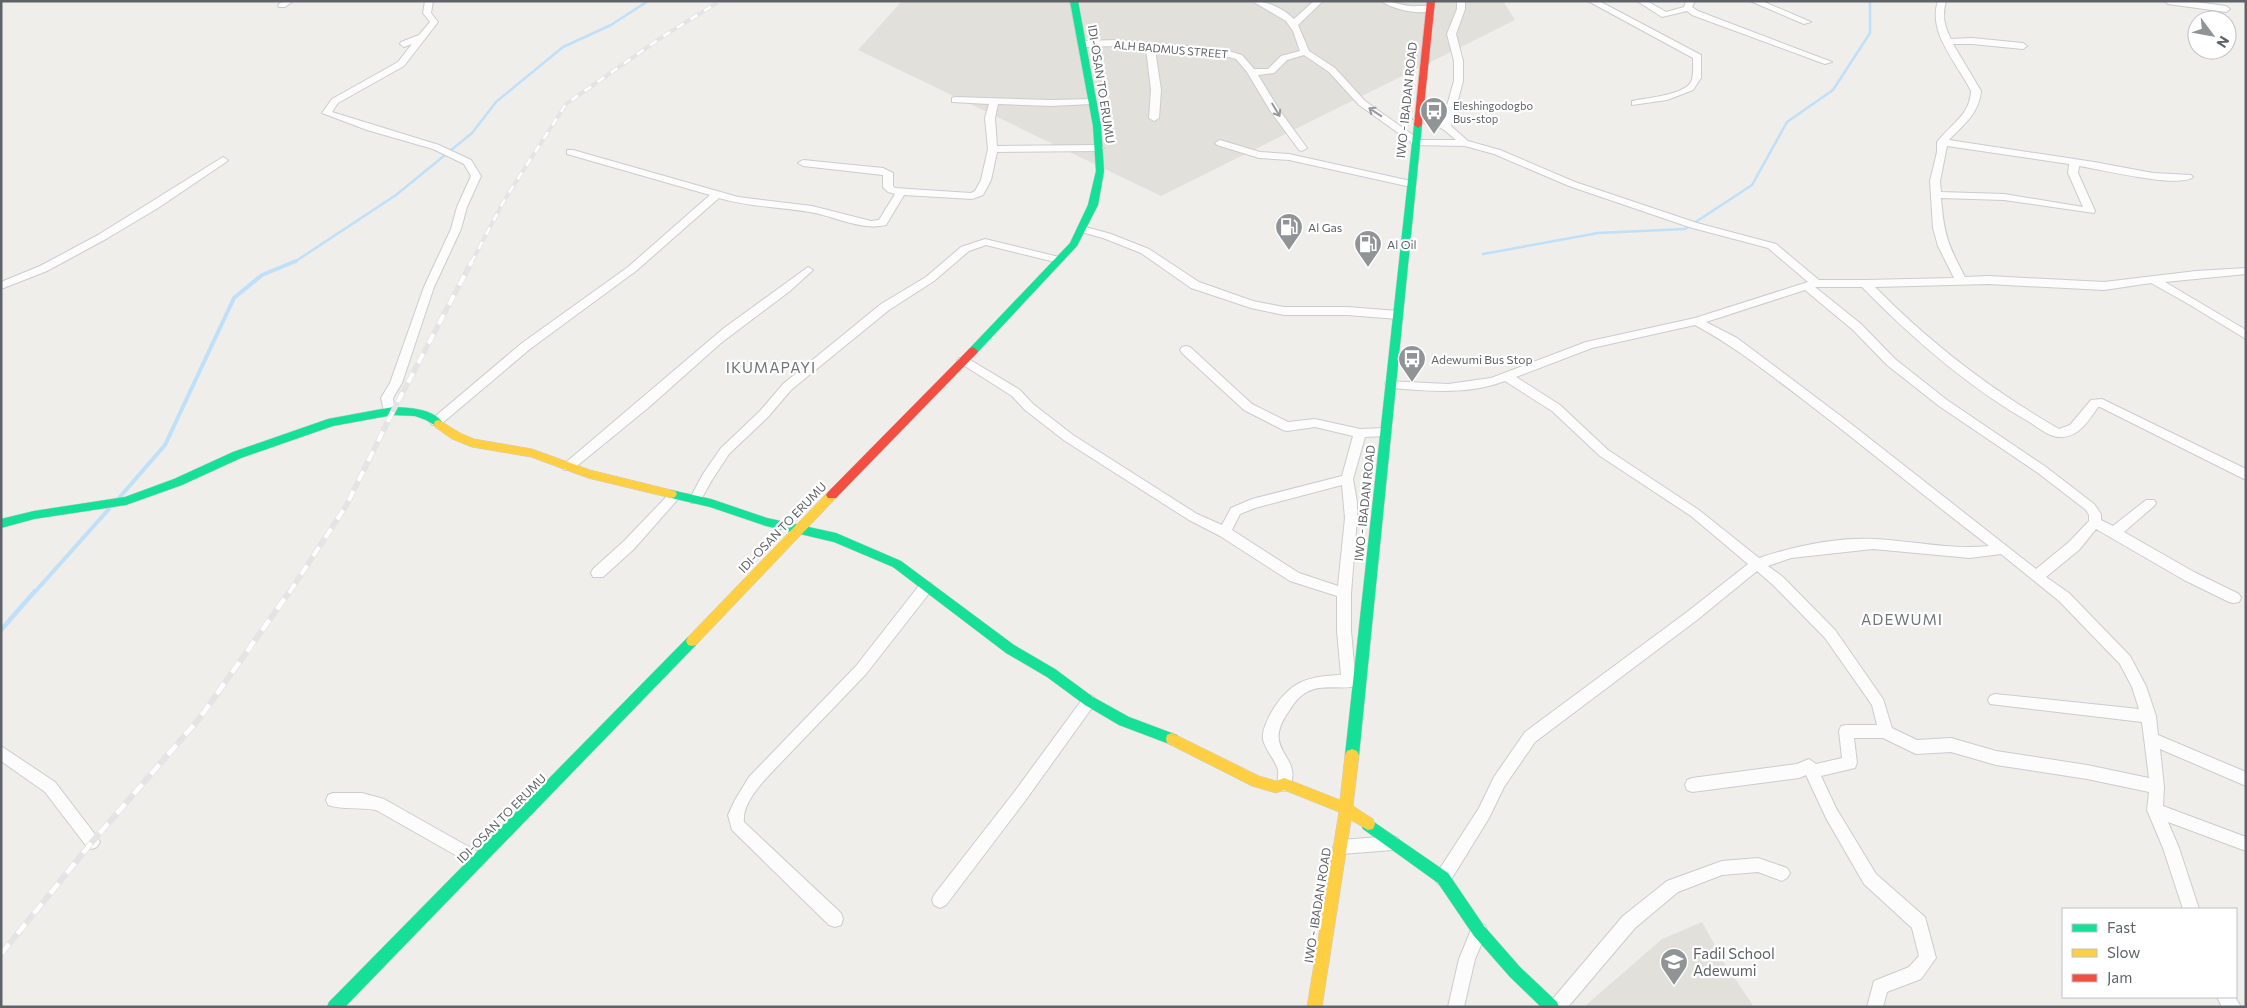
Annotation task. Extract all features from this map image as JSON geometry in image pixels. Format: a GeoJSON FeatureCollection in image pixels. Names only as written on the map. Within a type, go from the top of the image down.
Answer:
{"type":"FeatureCollection","features":[{"type":"Feature","properties":{"kind":"street"},"geometry":{"type":"LineString","coordinates":[[393,410],[388,408],[387,398],[396,383],[430,287],[456,229],[462,207],[476,176],[468,162],[436,147],[370,128],[327,113],[335,101],[401,64],[420,40],[429,32],[434,22],[427,13],[429,1]]}},
{"type":"Feature","properties":{"kind":"street","name":"IDI-OSAN TO ERUMU"},"geometry":{"type":"LineString","coordinates":[[334,1007],[638,698],[798,530],[963,362],[1074,244],[1093,205],[1100,171],[1097,126],[1074,1]]}},
{"type":"Feature","properties":{"kind":"street"},"geometry":{"type":"LineString","coordinates":[[1256,1],[1295,23],[1305,52],[1332,70],[1362,103],[1415,141],[1466,143],[1497,152],[1572,184],[1693,225],[1772,246],[1892,362],[1943,403],[2042,470],[2090,507],[2095,514],[2095,522],[2074,546],[2036,577]]}},
{"type":"Feature","properties":{"kind":"street"},"geometry":{"type":"LineString","coordinates":[[1295,23],[1318,1]]}},
{"type":"Feature","properties":{"kind":"street"},"geometry":{"type":"LineString","coordinates":[[1386,1],[1408,9],[1431,5]]}},
{"type":"Feature","properties":{"kind":"street"},"geometry":{"type":"LineString","coordinates":[[1446,127],[1448,112],[1455,96],[1459,65],[1451,32],[1462,9],[1461,1]]}},
{"type":"Feature","properties":{"kind":"street"},"geometry":{"type":"LineString","coordinates":[[1592,1],[1698,58],[1695,83],[1690,89],[1682,93],[1635,103]]}},
{"type":"Feature","properties":{"kind":"street"},"geometry":{"type":"LineString","coordinates":[[1641,1],[1665,15],[1690,4],[1695,13],[1828,62]]}},
{"type":"Feature","properties":{"kind":"street"},"geometry":{"type":"LineString","coordinates":[[1754,1],[1807,22]]}},
{"type":"Feature","properties":{"kind":"street"},"geometry":{"type":"LineString","coordinates":[[1942,1],[1938,11],[1952,54],[1974,85],[1976,98],[1973,109],[1965,120],[1942,142],[1942,152],[1935,181],[1937,221],[1942,246],[1962,282]]}},
{"type":"Feature","properties":{"kind":"street"},"geometry":{"type":"LineString","coordinates":[[2168,1],[2226,9]]}},
{"type":"Feature","properties":{"kind":"street"},"geometry":{"type":"LineString","coordinates":[[1606,8],[1616,4]]}},
{"type":"Feature","properties":{"kind":"street","name":"IWO - IBADAN ROAD"},"geometry":{"type":"LineString","coordinates":[[1314,1007],[1346,809],[1355,681],[1391,384],[1415,141],[1431,5]]}},
{"type":"Feature","properties":{"kind":"street"},"geometry":{"type":"LineString","coordinates":[[404,44],[420,40]]}},
{"type":"Feature","properties":{"kind":"street"},"geometry":{"type":"LineString","coordinates":[[1948,42],[1972,41],[2023,46]]}},
{"type":"Feature","properties":{"kind":"street","name":"ALH BADMUS STREET"},"geometry":{"type":"LineString","coordinates":[[1082,44],[1118,43],[1233,54],[1242,59],[1251,71],[1276,112],[1302,148]]}},
{"type":"Feature","properties":{"kind":"street"},"geometry":{"type":"LineString","coordinates":[[1150,46],[1156,90],[1154,118]]}},
{"type":"Feature","properties":{"kind":"street"},"geometry":{"type":"LineString","coordinates":[[1251,71],[1259,73],[1268,72],[1284,58],[1305,52]]}},
{"type":"Feature","properties":{"kind":"street"},"geometry":{"type":"LineString","coordinates":[[955,100],[1073,103],[1091,101]]}},
{"type":"Feature","properties":{"kind":"street"},"geometry":{"type":"LineString","coordinates":[[803,163],[884,171],[888,173],[888,187],[901,192],[972,196],[979,193],[986,180],[993,149],[990,118],[994,102]]}},
{"type":"Feature","properties":{"kind":"street"},"geometry":{"type":"LineString","coordinates":[[1418,119],[1446,127],[1466,143]]}},
{"type":"Feature","properties":{"kind":"street"},"geometry":{"type":"LineString","coordinates":[[1942,142],[2074,162],[2166,179],[2188,176]]}},
{"type":"Feature","properties":{"kind":"street"},"geometry":{"type":"LineString","coordinates":[[1220,143],[1259,155],[1289,157],[1411,184]]}},
{"type":"Feature","properties":{"kind":"street"},"geometry":{"type":"LineString","coordinates":[[993,149],[1099,148]]}},
{"type":"Feature","properties":{"kind":"street"},"geometry":{"type":"LineString","coordinates":[[570,152],[752,203],[812,210],[878,224],[888,216],[892,204],[901,192]]}},
{"type":"Feature","properties":{"kind":"street"},"geometry":{"type":"LineString","coordinates":[[1,286],[25,278],[111,232],[159,204],[223,160]]}},
{"type":"Feature","properties":{"kind":"street"},"geometry":{"type":"LineString","coordinates":[[1935,195],[2004,197],[2090,211],[2073,173],[2074,162]]}},
{"type":"Feature","properties":{"kind":"street"},"geometry":{"type":"LineString","coordinates":[[436,422],[526,346],[632,269],[717,194]]}},
{"type":"Feature","properties":{"kind":"street"},"geometry":{"type":"LineString","coordinates":[[1082,230],[1107,236],[1145,251],[1195,285],[1251,304],[1284,311],[1347,311],[1398,315]]}},
{"type":"Feature","properties":{"kind":"street"},"geometry":{"type":"LineString","coordinates":[[695,500],[707,477],[725,451],[764,414],[787,387],[885,306],[930,279],[965,248],[985,242],[1059,260]]}},
{"type":"Feature","properties":{"kind":"street"},"geometry":{"type":"LineString","coordinates":[[568,467],[676,378],[717,340],[776,298],[808,270]]}},
{"type":"Feature","properties":{"kind":"street"},"geometry":{"type":"LineString","coordinates":[[1391,384],[1448,388],[1492,382],[1590,345],[1696,321],[1810,284],[2017,281],[2104,286],[2246,271]]}},
{"type":"Feature","properties":{"kind":"street"},"geometry":{"type":"LineString","coordinates":[[2153,280],[2176,290],[2246,335]]}},
{"type":"Feature","properties":{"kind":"street"},"geometry":{"type":"LineString","coordinates":[[1865,284],[1894,314],[1934,349],[1992,391],[2057,433],[2066,435],[2072,431],[2096,403],[2102,403],[2246,474]]}},
{"type":"Feature","properties":{"kind":"street"},"geometry":{"type":"LineString","coordinates":[[1696,321],[1733,341],[1846,426],[1923,489],[2064,597],[2125,660],[2139,686],[2149,716],[2157,787],[2155,810],[2171,848],[2192,908]]}},
{"type":"Feature","properties":{"kind":"street"},"geometry":{"type":"LineString","coordinates":[[1186,350],[1248,407],[1279,424],[1287,427],[1315,423],[1360,433],[1385,432]]}},
{"type":"Feature","properties":{"kind":"street"},"geometry":{"type":"LineString","coordinates":[[963,362],[1016,393],[1029,407],[1069,438],[1116,470],[1193,517],[1225,532],[1295,577],[1344,593]]}},
{"type":"Feature","properties":{"kind":"street"},"geometry":{"type":"LineString","coordinates":[[1507,377],[1549,402],[1604,453],[1695,514],[1778,581],[1830,634],[1878,703],[1886,732]]}},
{"type":"Feature","properties":{"kind":"street"},"geometry":{"type":"LineString","coordinates":[[1,524],[34,515],[126,501],[178,482],[221,461],[266,444],[332,422],[393,410],[415,412],[430,417],[472,443],[532,453],[568,467],[674,496],[710,503],[798,530],[836,538],[897,564],[926,587],[958,608],[1010,649],[1051,673],[1088,700],[1124,721],[1182,743],[1257,782],[1276,787],[1284,784],[1346,809],[1443,878],[1479,931],[1515,972],[1552,1007]]}},
{"type":"Feature","properties":{"kind":"street"},"geometry":{"type":"LineString","coordinates":[[1284,784],[1286,768],[1272,746],[1270,736],[1278,716],[1287,701],[1300,688],[1323,682],[1355,681],[1344,631],[1344,593],[1352,518],[1347,479],[1360,433]]}},
{"type":"Feature","properties":{"kind":"street"},"geometry":{"type":"LineString","coordinates":[[1225,532],[1235,510],[1347,479]]}},
{"type":"Feature","properties":{"kind":"street"},"geometry":{"type":"LineString","coordinates":[[598,573],[629,545],[674,496]]}},
{"type":"Feature","properties":{"kind":"street"},"geometry":{"type":"LineString","coordinates":[[2115,532],[2150,503]]}},
{"type":"Feature","properties":{"kind":"street"},"geometry":{"type":"LineString","coordinates":[[2095,522],[2189,576],[2234,598]]}},
{"type":"Feature","properties":{"kind":"street"},"geometry":{"type":"LineString","coordinates":[[1443,878],[1484,814],[1498,782],[1530,737],[1692,616],[1757,564],[1790,554],[1850,545],[1873,544],[1970,553],[2003,549]]}},
{"type":"Feature","properties":{"kind":"street"},"geometry":{"type":"LineString","coordinates":[[835,919],[737,825],[736,815],[754,782],[861,670],[926,587]]}},
{"type":"Feature","properties":{"kind":"street"},"geometry":{"type":"LineString","coordinates":[[940,900],[1020,796],[1088,700]]}},
{"type":"Feature","properties":{"kind":"street"},"geometry":{"type":"LineString","coordinates":[[1995,700],[2149,716]]}},
{"type":"Feature","properties":{"kind":"street"},"geometry":{"type":"LineString","coordinates":[[1809,766],[1812,772],[1850,763],[1846,731],[1886,732],[1898,740],[1916,747],[1951,745],[1996,758],[2087,772],[2157,787]]}},
{"type":"Feature","properties":{"kind":"street"},"geometry":{"type":"LineString","coordinates":[[2152,739],[2246,779]]}},
{"type":"Feature","properties":{"kind":"street"},"geometry":{"type":"LineString","coordinates":[[1,752],[50,786],[92,842]]}},
{"type":"Feature","properties":{"kind":"street"},"geometry":{"type":"LineString","coordinates":[[1692,785],[1799,770],[1809,766]]}},
{"type":"Feature","properties":{"kind":"street"},"geometry":{"type":"LineString","coordinates":[[1809,766],[1831,813],[1870,879],[1919,923],[1928,958],[1915,973],[1880,986],[1875,1007]]}},
{"type":"Feature","properties":{"kind":"street"},"geometry":{"type":"LineString","coordinates":[[333,800],[362,800],[379,804],[478,860]]}},
{"type":"Feature","properties":{"kind":"street"},"geometry":{"type":"LineString","coordinates":[[2155,810],[2246,844]]}},
{"type":"Feature","properties":{"kind":"street"},"geometry":{"type":"LineString","coordinates":[[1341,847],[1393,843]]}},
{"type":"Feature","properties":{"kind":"street"},"geometry":{"type":"LineString","coordinates":[[1558,1007],[1629,922],[1672,886],[1722,868],[1758,865],[1782,873]]}},
{"type":"Feature","properties":{"kind":"street"},"geometry":{"type":"LineString","coordinates":[[1456,1007],[1467,960],[1479,931]]}},
{"type":"Feature","properties":{"kind":"shaded area"},"geometry":{"type":"Polygon","coordinates":[[[902,1],[1503,1],[1515,20],[1161,196],[858,50],[902,1]]]}},
{"type":"Feature","properties":{"kind":"shaded area","name":"Fadil School Adewumi"},"geometry":{"type":"Polygon","coordinates":[[[1702,922],[1725,964],[1754,1007],[1584,1007],[1662,939],[1702,922]]]}},
{"type":"Feature","properties":{"kind":"waterway"},"geometry":{"type":"LineString","coordinates":[[293,263],[396,195],[472,133],[496,102],[563,47],[611,25],[648,1]]}},
{"type":"Feature","properties":{"kind":"waterway"},"geometry":{"type":"LineString","coordinates":[[1483,254],[1598,233],[1685,229],[1752,185],[1787,122],[1833,90],[1870,33],[1870,1]]}},
{"type":"Feature","properties":{"kind":"waterway"},"geometry":{"type":"LineString","coordinates":[[119,498],[165,445],[234,298],[262,275],[296,261]]}},
{"type":"Feature","properties":{"kind":"waterway"},"geometry":{"type":"LineString","coordinates":[[34,593],[109,509]]}},
{"type":"Feature","properties":{"kind":"waterway"},"geometry":{"type":"LineString","coordinates":[[1,630],[35,591]]}},
{"type":"Feature","properties":{"kind":"railway"},"geometry":{"type":"LineString","coordinates":[[471,263],[505,199],[566,104],[662,37],[720,1]]}},
{"type":"Feature","properties":{"kind":"railway"},"geometry":{"type":"LineString","coordinates":[[289,593],[346,506],[393,411],[472,261]]}},
{"type":"Feature","properties":{"kind":"railway"},"geometry":{"type":"LineString","coordinates":[[1,954],[92,842],[199,719],[290,591]]}},
{"type":"Feature","properties":{"kind":"traffic: fast"},"geometry":{"type":"LineString","coordinates":[[973,351],[1074,244],[1093,205],[1100,171],[1097,126],[1074,1]]}},
{"type":"Feature","properties":{"kind":"traffic: fast"},"geometry":{"type":"LineString","coordinates":[[1352,755],[1418,125]]}},
{"type":"Feature","properties":{"kind":"traffic: fast"},"geometry":{"type":"LineString","coordinates":[[1,524],[34,515],[126,501],[178,482],[237,455],[332,422],[393,411],[415,412],[430,417],[439,424]]}},
{"type":"Feature","properties":{"kind":"traffic: fast"},"geometry":{"type":"LineString","coordinates":[[671,494],[711,503],[766,522],[836,538],[897,564],[1010,649],[1051,673],[1089,701],[1124,721],[1172,739]]}},
{"type":"Feature","properties":{"kind":"traffic: fast"},"geometry":{"type":"LineString","coordinates":[[334,1007],[692,641]]}},
{"type":"Feature","properties":{"kind":"traffic: fast"},"geometry":{"type":"LineString","coordinates":[[1368,824],[1443,878],[1479,931],[1515,972],[1552,1007]]}},
{"type":"Feature","properties":{"kind":"traffic: slow"},"geometry":{"type":"LineString","coordinates":[[439,424],[456,436],[472,443],[532,453],[588,474],[671,494]]}},
{"type":"Feature","properties":{"kind":"traffic: slow"},"geometry":{"type":"LineString","coordinates":[[692,641],[832,495]]}},
{"type":"Feature","properties":{"kind":"traffic: slow"},"geometry":{"type":"LineString","coordinates":[[1172,739],[1257,782],[1276,787],[1284,784],[1346,809],[1368,824]]}},
{"type":"Feature","properties":{"kind":"traffic: slow"},"geometry":{"type":"LineString","coordinates":[[1314,1007],[1346,809],[1352,755]]}},
{"type":"Feature","properties":{"kind":"traffic: jam"},"geometry":{"type":"LineString","coordinates":[[1418,125],[1431,1]]}},
{"type":"Feature","properties":{"kind":"traffic: jam"},"geometry":{"type":"LineString","coordinates":[[832,495],[973,351]]}},
{"type":"Feature","properties":{"kind":"place","name":"Eleshingodogbo Bus-stop"},"geometry":{"type":"Point","coordinates":[1434,135]}},
{"type":"Feature","properties":{"kind":"place","name":"Al Gas"},"geometry":{"type":"Point","coordinates":[1289,251]}},
{"type":"Feature","properties":{"kind":"place","name":"Al Oil"},"geometry":{"type":"Point","coordinates":[1368,268]}},
{"type":"Feature","properties":{"kind":"place","name":"Adewumi Bus Stop"},"geometry":{"type":"Point","coordinates":[1412,383]}},
{"type":"Feature","properties":{"kind":"place","name":"Fadil School Adewumi"},"geometry":{"type":"Point","coordinates":[1674,986]}},
{"type":"Feature","properties":{"kind":"district","name":"IKUMAPAYI"},"geometry":{"type":"Point","coordinates":[771,367]}},
{"type":"Feature","properties":{"kind":"district","name":"ADEWUMI"},"geometry":{"type":"Point","coordinates":[1902,619]}}]}
